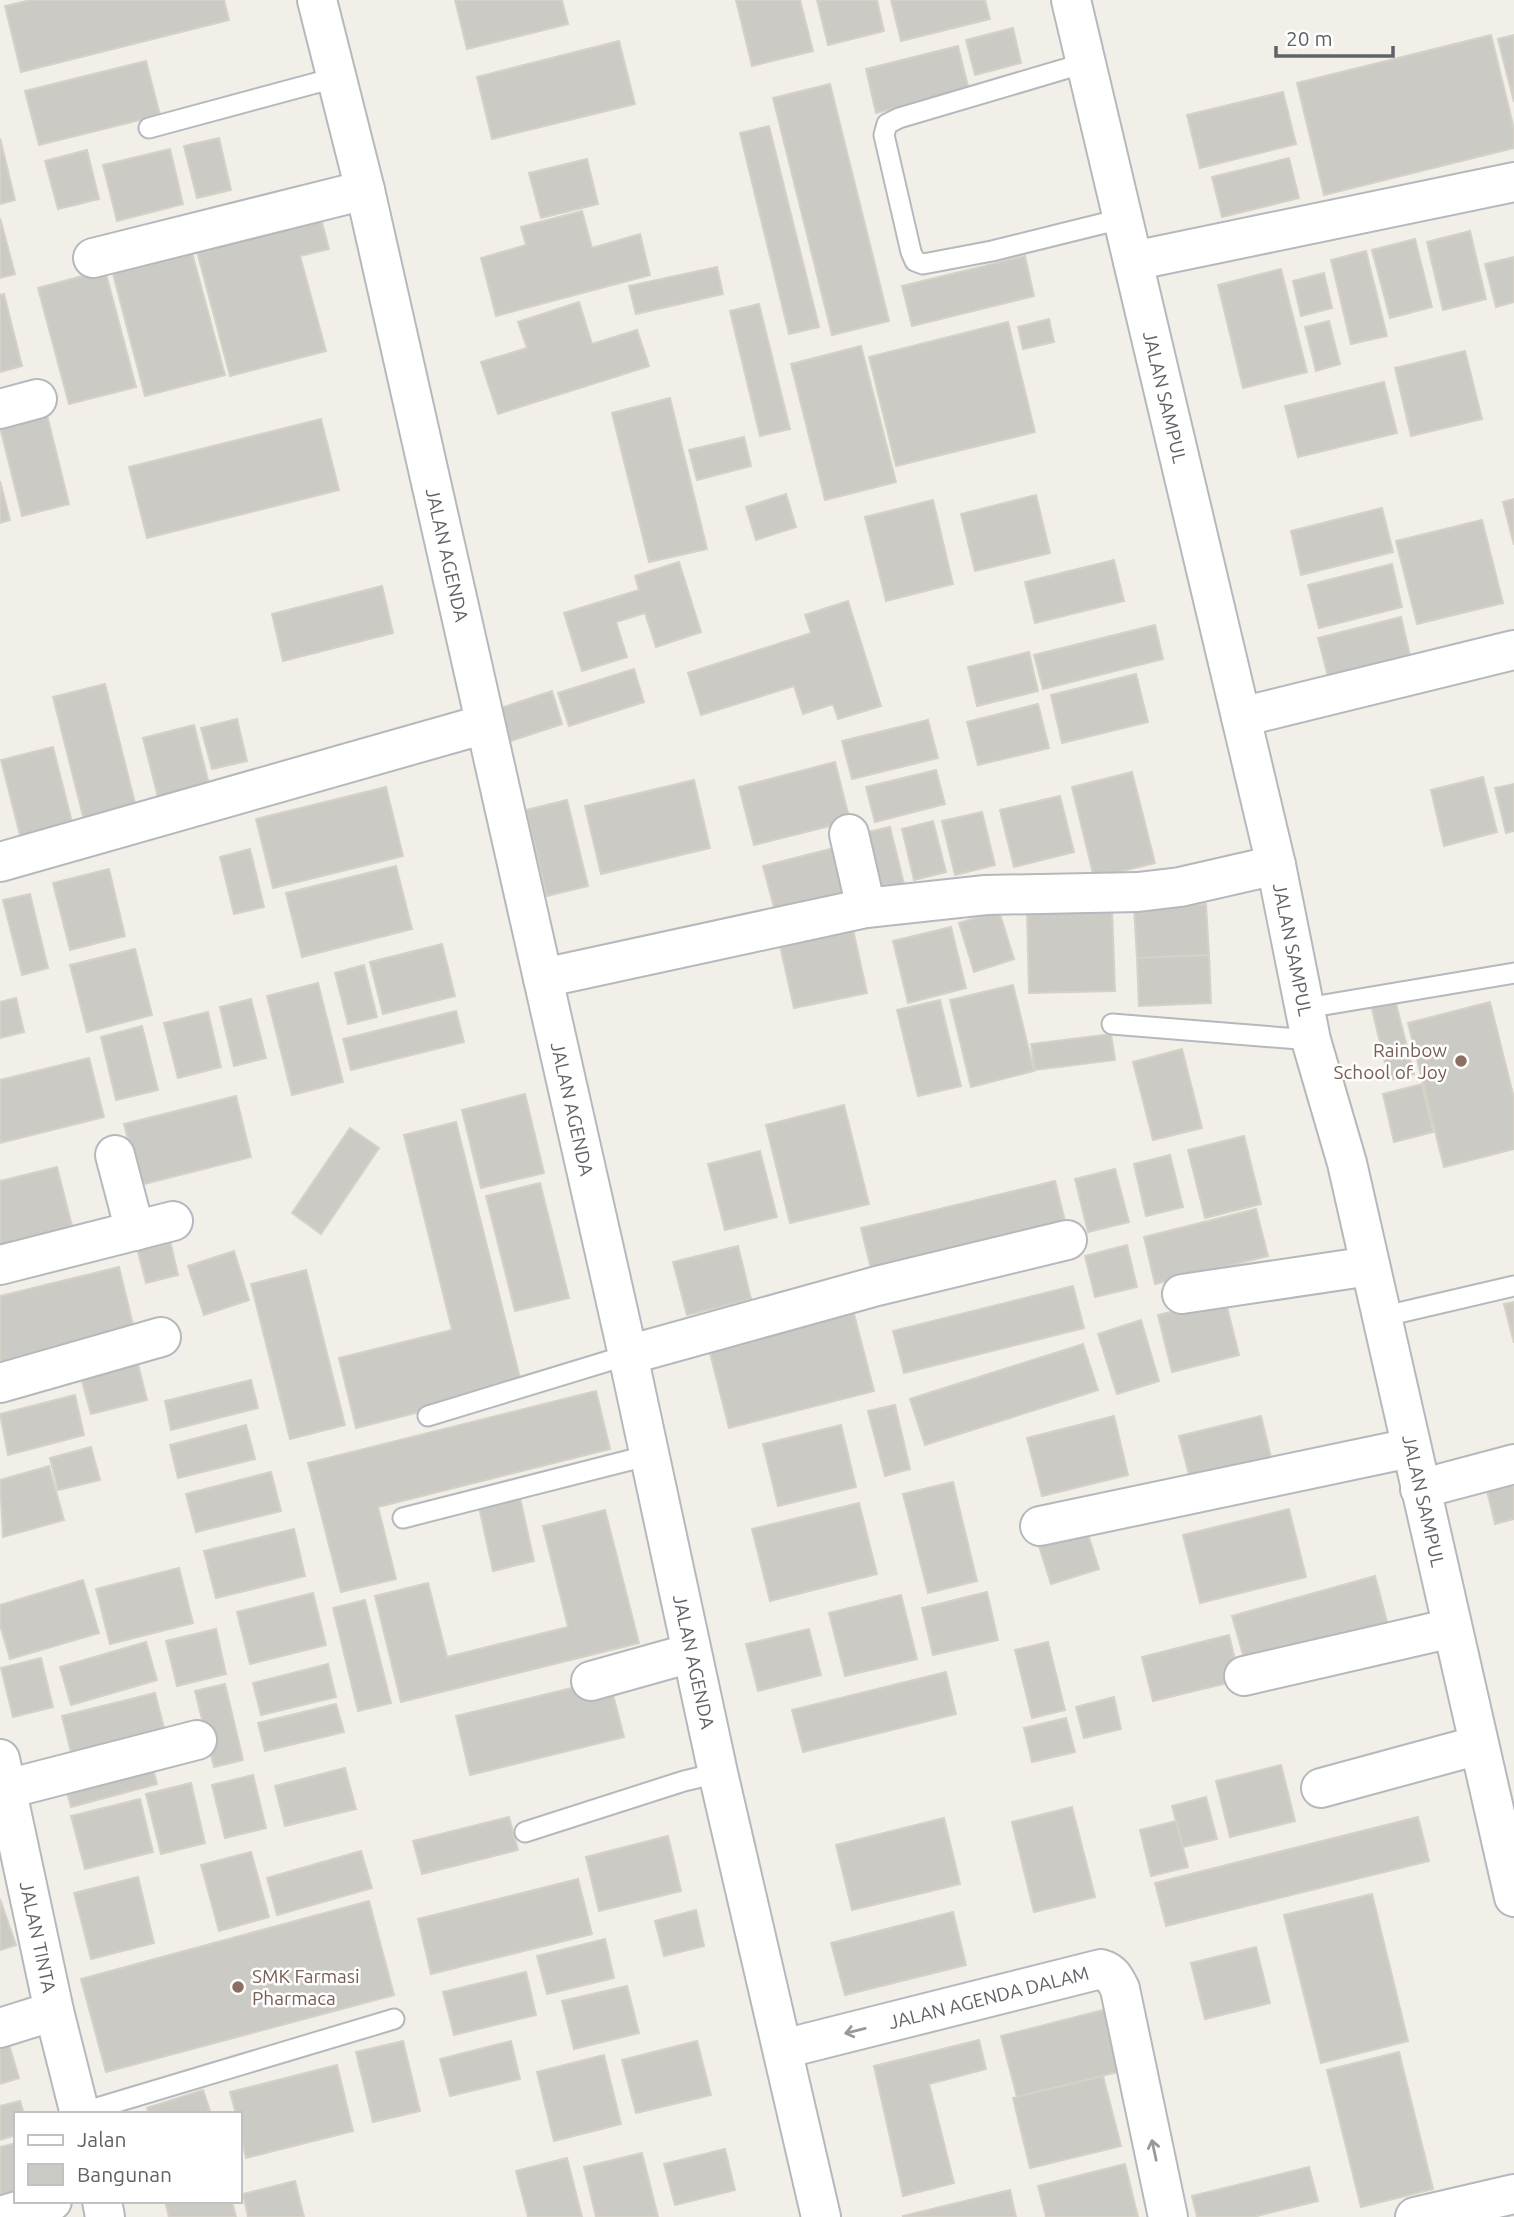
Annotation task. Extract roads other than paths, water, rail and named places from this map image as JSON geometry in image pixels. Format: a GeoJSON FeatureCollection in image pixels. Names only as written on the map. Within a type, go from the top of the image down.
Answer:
{"type":"FeatureCollection","features":[{"type":"Feature","properties":{"kind":"street","name":"JALAN AGENDA"},"geometry":{"type":"LineString","coordinates":[[317,0],[365,190],[628,1355],[691,1653],[821,2217]]}},
{"type":"Feature","properties":{"kind":"street","name":"JALAN SAMPUL"},"geometry":{"type":"LineString","coordinates":[[1071,0],[1276,865],[1308,1024],[1347,1163],[1479,1745],[1501,1782],[1514,1897]]}},
{"type":"Feature","properties":{"kind":"street"},"geometry":{"type":"LineString","coordinates":[[1133,261],[1514,182]]}},
{"type":"Feature","properties":{"kind":"street"},"geometry":{"type":"LineString","coordinates":[[93,258],[365,190]]}},
{"type":"Feature","properties":{"kind":"street"},"geometry":{"type":"LineString","coordinates":[[0,409],[37,399]]}},
{"type":"Feature","properties":{"kind":"street"},"geometry":{"type":"LineString","coordinates":[[1241,717],[1514,650]]}},
{"type":"Feature","properties":{"kind":"street"},"geometry":{"type":"LineString","coordinates":[[0,862],[485,724]]}},
{"type":"Feature","properties":{"kind":"street"},"geometry":{"type":"LineString","coordinates":[[849,834],[866,908]]}},
{"type":"Feature","properties":{"kind":"street"},"geometry":{"type":"LineString","coordinates":[[542,978],[866,908],[986,895],[1149,891],[1180,887],[1276,865]]}},
{"type":"Feature","properties":{"kind":"street"},"geometry":{"type":"LineString","coordinates":[[116,1155],[135,1231]]}},
{"type":"Feature","properties":{"kind":"street"},"geometry":{"type":"LineString","coordinates":[[0,1265],[173,1221]]}},
{"type":"Feature","properties":{"kind":"street"},"geometry":{"type":"LineString","coordinates":[[628,1355],[877,1286],[1067,1240]]}},
{"type":"Feature","properties":{"kind":"street"},"geometry":{"type":"LineString","coordinates":[[1182,1294],[1370,1266]]}},
{"type":"Feature","properties":{"kind":"street"},"geometry":{"type":"LineString","coordinates":[[0,1383],[161,1336]]}},
{"type":"Feature","properties":{"kind":"street"},"geometry":{"type":"LineString","coordinates":[[1040,1526],[1410,1448]]}},
{"type":"Feature","properties":{"kind":"street"},"geometry":{"type":"LineString","coordinates":[[1420,1489],[1514,1464]]}},
{"type":"Feature","properties":{"kind":"street"},"geometry":{"type":"LineString","coordinates":[[1244,1676],[1452,1628]]}},
{"type":"Feature","properties":{"kind":"street"},"geometry":{"type":"LineString","coordinates":[[591,1681],[691,1653]]}},
{"type":"Feature","properties":{"kind":"street"},"geometry":{"type":"LineString","coordinates":[[4,1774],[197,1740]]}},
{"type":"Feature","properties":{"kind":"street"},"geometry":{"type":"LineString","coordinates":[[1321,1788],[1479,1745]]}},
{"type":"Feature","properties":{"kind":"street","name":"JALAN TINTA"},"geometry":{"type":"LineString","coordinates":[[4,1774],[54,2011],[80,2112]]}},
{"type":"Feature","properties":{"kind":"street","name":"JALAN AGENDA DALAM"},"geometry":{"type":"LineString","coordinates":[[783,2049],[1101,1969],[1107,1971],[1114,1976],[1120,1989],[1168,2217]]}},
{"type":"Feature","properties":{"kind":"street"},"geometry":{"type":"LineString","coordinates":[[0,2028],[54,2011]]}},
{"type":"Feature","properties":{"kind":"street"},"geometry":{"type":"LineString","coordinates":[[1415,2217],[1514,2194]]}},
{"type":"Feature","properties":{"kind":"street"},"geometry":{"type":"LineString","coordinates":[[0,2216],[45,2203]]}},
{"type":"Feature","properties":{"kind":"lane"},"geometry":{"type":"LineString","coordinates":[[1085,63],[899,118],[887,124],[884,135],[915,261],[923,264],[973,255],[1121,219]]}},
{"type":"Feature","properties":{"kind":"lane"},"geometry":{"type":"LineString","coordinates":[[149,128],[338,77]]}},
{"type":"Feature","properties":{"kind":"lane"},"geometry":{"type":"LineString","coordinates":[[1112,1024],[1308,1024],[1514,973]]}},
{"type":"Feature","properties":{"kind":"lane"},"geometry":{"type":"LineString","coordinates":[[1381,1317],[1514,1286]]}},
{"type":"Feature","properties":{"kind":"lane"},"geometry":{"type":"LineString","coordinates":[[428,1416],[628,1355]]}},
{"type":"Feature","properties":{"kind":"lane"},"geometry":{"type":"LineString","coordinates":[[403,1518],[650,1455]]}},
{"type":"Feature","properties":{"kind":"lane"},"geometry":{"type":"LineString","coordinates":[[525,1832],[684,1781],[718,1773]]}},
{"type":"Feature","properties":{"kind":"lane"},"geometry":{"type":"LineString","coordinates":[[83,2112],[394,2019]]}},
{"type":"Feature","properties":{"kind":"place","name":"Rainbow School of Joy"},"geometry":{"type":"Point","coordinates":[1461,1061]}},
{"type":"Feature","properties":{"kind":"place","name":"SMK Farmasi Pharmaca"},"geometry":{"type":"Point","coordinates":[238,1987]}}]}
